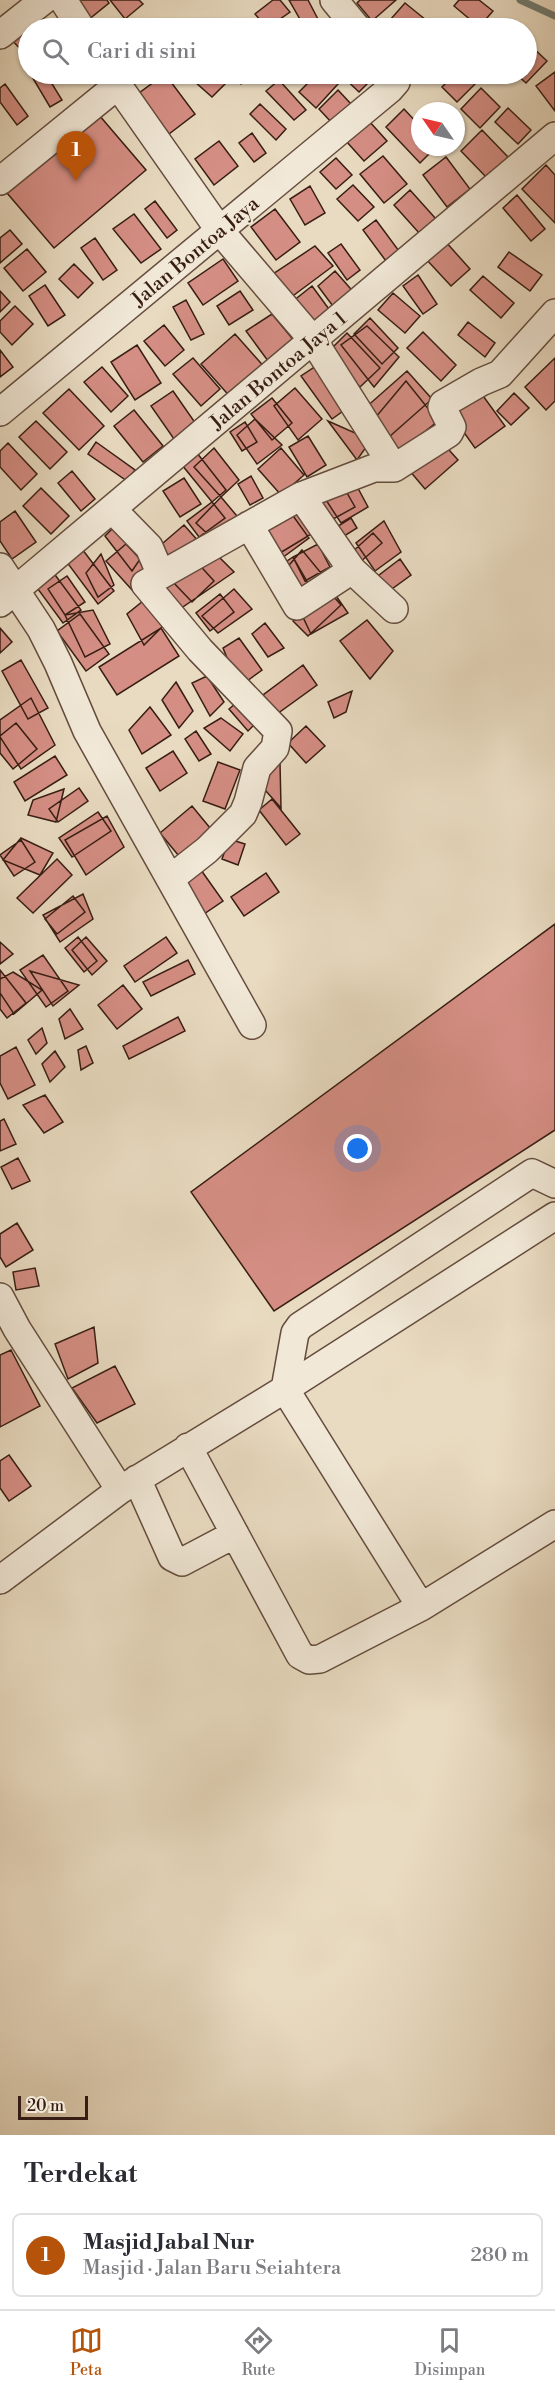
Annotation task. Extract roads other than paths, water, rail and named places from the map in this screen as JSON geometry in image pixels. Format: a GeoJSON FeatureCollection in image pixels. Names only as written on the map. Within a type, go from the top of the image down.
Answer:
{"type":"FeatureCollection","features":[{"type":"Feature","properties":{"kind":"street"},"geometry":{"type":"LineString","coordinates":[[21,18],[44,0]]}},
{"type":"Feature","properties":{"kind":"street"},"geometry":{"type":"LineString","coordinates":[[63,0],[75,18]]}},
{"type":"Feature","properties":{"kind":"street"},"geometry":{"type":"LineString","coordinates":[[333,0],[348,18]]}},
{"type":"Feature","properties":{"kind":"street"},"geometry":{"type":"LineString","coordinates":[[0,35],[18,21]]}},
{"type":"Feature","properties":{"kind":"street"},"geometry":{"type":"LineString","coordinates":[[0,181],[109,84]]}},
{"type":"Feature","properties":{"kind":"street"},"geometry":{"type":"LineString","coordinates":[[117,84],[220,231],[313,340],[394,468]]}},
{"type":"Feature","properties":{"kind":"street","name":"Jalan Bontoa Jaya"},"geometry":{"type":"LineString","coordinates":[[0,412],[220,231],[390,84]]}},
{"type":"Feature","properties":{"kind":"street","name":"Jalan Bontoa Jaya 1"},"geometry":{"type":"LineString","coordinates":[[8,596],[555,136]]}},
{"type":"Feature","properties":{"kind":"street"},"geometry":{"type":"LineString","coordinates":[[170,879],[207,850],[243,814],[257,768],[276,748],[278,731],[200,650],[145,584],[301,496],[374,468],[394,468],[449,433],[452,427],[442,407],[443,404],[500,374],[555,313]]}},
{"type":"Feature","properties":{"kind":"street"},"geometry":{"type":"LineString","coordinates":[[301,496],[352,570],[394,609]]}},
{"type":"Feature","properties":{"kind":"street"},"geometry":{"type":"LineString","coordinates":[[112,509],[149,548],[161,575]]}},
{"type":"Feature","properties":{"kind":"street"},"geometry":{"type":"LineString","coordinates":[[249,525],[297,606],[352,570]]}},
{"type":"Feature","properties":{"kind":"street"},"geometry":{"type":"LineString","coordinates":[[0,567],[8,596],[58,663],[87,731],[252,1025]]}},
{"type":"Feature","properties":{"kind":"street"},"geometry":{"type":"LineString","coordinates":[[422,1607],[285,1389],[296,1333],[300,1326],[532,1173],[555,1184]]}},
{"type":"Feature","properties":{"kind":"street"},"geometry":{"type":"LineString","coordinates":[[2,1574],[128,1485],[285,1389],[555,1216]]}},
{"type":"Feature","properties":{"kind":"street"},"geometry":{"type":"LineString","coordinates":[[0,1297],[17,1329],[128,1485],[172,1557],[182,1562],[235,1534]]}},
{"type":"Feature","properties":{"kind":"street"},"geometry":{"type":"LineString","coordinates":[[188,1447],[300,1655],[309,1660],[320,1659],[422,1607],[555,1524]]}},
{"type":"Feature","properties":{"kind":"waterway"},"geometry":{"type":"LineString","coordinates":[[520,0],[555,16]]}},
{"type":"Feature","properties":{"kind":"place","name":"Masjid Jabal Nur"},"geometry":{"type":"Point","coordinates":[76,181]}}]}
